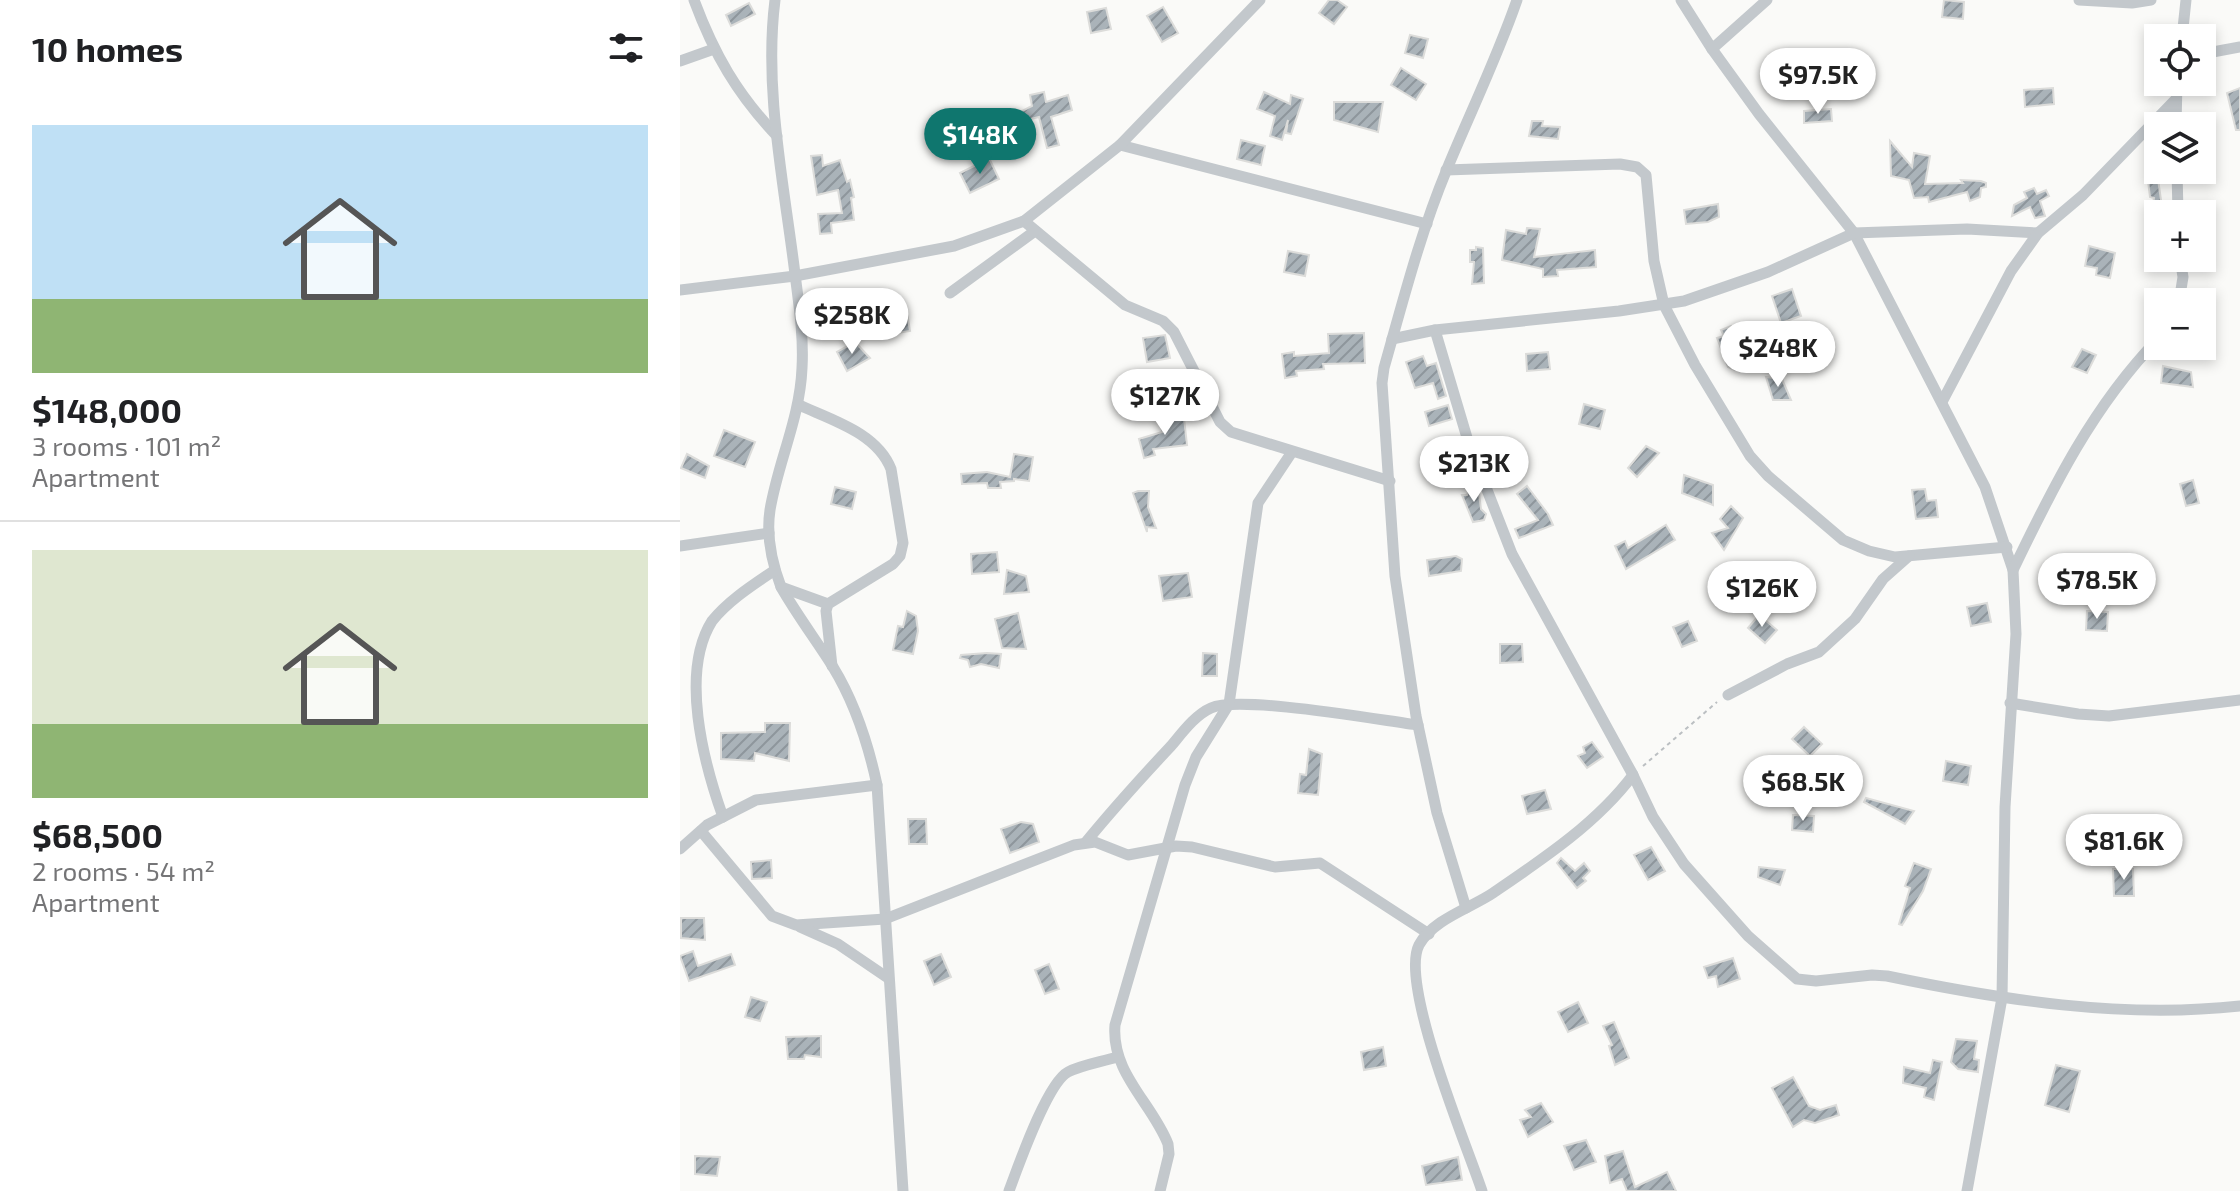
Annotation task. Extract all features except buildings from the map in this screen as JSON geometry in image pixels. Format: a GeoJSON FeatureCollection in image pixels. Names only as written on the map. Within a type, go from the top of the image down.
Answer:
{"type":"FeatureCollection","features":[{"type":"Feature","properties":{"kind":"street"},"geometry":{"type":"LineString","coordinates":[[694,0],[714,49],[748,106],[777,136]]}},
{"type":"Feature","properties":{"kind":"street"},"geometry":{"type":"LineString","coordinates":[[775,0],[773,70],[777,136],[802,330],[803,366],[799,405],[770,510],[769,533],[781,587],[832,666],[859,720],[877,785],[903,1191]]}},
{"type":"Feature","properties":{"kind":"street"},"geometry":{"type":"LineString","coordinates":[[680,290],[795,276],[954,246],[1024,221],[1120,145],[1260,0]]}},
{"type":"Feature","properties":{"kind":"street"},"geometry":{"type":"LineString","coordinates":[[1466,908],[1437,813],[1418,725],[1395,576],[1382,383],[1412,265],[1446,170],[1478,101],[1517,0]]}},
{"type":"Feature","properties":{"kind":"street"},"geometry":{"type":"LineString","coordinates":[[1681,0],[1712,49],[1803,172],[1854,233],[1985,487],[2013,570],[2016,634],[2005,807],[2002,998],[1967,1191]]}},
{"type":"Feature","properties":{"kind":"street"},"geometry":{"type":"LineString","coordinates":[[1712,49],[1767,0]]}},
{"type":"Feature","properties":{"kind":"street"},"geometry":{"type":"LineString","coordinates":[[2079,0],[2132,3],[2151,0]]}},
{"type":"Feature","properties":{"kind":"street"},"geometry":{"type":"LineString","coordinates":[[2183,24],[2186,0]]}},
{"type":"Feature","properties":{"kind":"street"},"geometry":{"type":"LineString","coordinates":[[2216,51],[2240,47]]}},
{"type":"Feature","properties":{"kind":"street"},"geometry":{"type":"LineString","coordinates":[[680,61],[714,49]]}},
{"type":"Feature","properties":{"kind":"street"},"geometry":{"type":"LineString","coordinates":[[2176,96],[2176,112]]}},
{"type":"Feature","properties":{"kind":"street"},"geometry":{"type":"LineString","coordinates":[[1942,402],[2011,271],[2038,233],[2083,195],[2176,99]]}},
{"type":"Feature","properties":{"kind":"street"},"geometry":{"type":"LineString","coordinates":[[1120,145],[1427,224]]}},
{"type":"Feature","properties":{"kind":"street"},"geometry":{"type":"LineString","coordinates":[[1446,170],[1620,164],[1637,167],[1646,175],[1654,261],[1664,305],[1695,365],[1742,443],[1768,476],[1843,540],[1869,551],[1895,557],[2007,547]]}},
{"type":"Feature","properties":{"kind":"street"},"geometry":{"type":"LineString","coordinates":[[1024,221],[1125,305],[1163,321],[1174,332],[1220,422],[1231,432],[1390,481]]}},
{"type":"Feature","properties":{"kind":"street"},"geometry":{"type":"LineString","coordinates":[[1392,339],[1435,330],[1684,301],[1768,272],[1854,233],[1967,229],[2038,233]]}},
{"type":"Feature","properties":{"kind":"street"},"geometry":{"type":"LineString","coordinates":[[950,293],[1035,231]]}},
{"type":"Feature","properties":{"kind":"street"},"geometry":{"type":"LineString","coordinates":[[1435,330],[1468,441],[1512,554],[1653,817],[1694,877],[1748,936],[1792,977],[1816,981],[1887,976],[2002,998],[2081,1006],[2161,1010],[2240,1006]]}},
{"type":"Feature","properties":{"kind":"street"},"geometry":{"type":"LineString","coordinates":[[2013,570],[2080,438],[2144,354]]}},
{"type":"Feature","properties":{"kind":"street"},"geometry":{"type":"LineString","coordinates":[[799,405],[849,428],[875,444],[887,457],[903,543],[900,556],[893,564],[828,604],[826,611],[832,666]]}},
{"type":"Feature","properties":{"kind":"street"},"geometry":{"type":"LineString","coordinates":[[1160,1191],[1169,1154],[1168,1144],[1117,1057],[1115,1025],[1185,785],[1196,757],[1229,704],[1258,503],[1292,452]]}},
{"type":"Feature","properties":{"kind":"street"},"geometry":{"type":"LineString","coordinates":[[680,546],[769,533]]}},
{"type":"Feature","properties":{"kind":"street"},"geometry":{"type":"LineString","coordinates":[[1728,695],[1787,664],[1819,652],[1855,619],[1883,579],[1909,556]]}},
{"type":"Feature","properties":{"kind":"street"},"geometry":{"type":"LineString","coordinates":[[723,817],[695,726],[692,687],[694,650],[711,621],[742,592],[775,570]]}},
{"type":"Feature","properties":{"kind":"street"},"geometry":{"type":"LineString","coordinates":[[781,587],[828,604]]}},
{"type":"Feature","properties":{"kind":"street"},"geometry":{"type":"LineString","coordinates":[[2010,703],[2109,716],[2240,700]]}},
{"type":"Feature","properties":{"kind":"street"},"geometry":{"type":"LineString","coordinates":[[1086,842],[1190,725],[1208,709],[1229,704],[1324,712],[1418,725]]}},
{"type":"Feature","properties":{"kind":"street"},"geometry":{"type":"LineString","coordinates":[[1482,1191],[1427,1033],[1417,990],[1419,945],[1429,934],[1490,895],[1584,826],[1608,806],[1633,775]]}},
{"type":"Feature","properties":{"kind":"street"},"geometry":{"type":"LineString","coordinates":[[680,849],[701,831],[756,800],[877,785]]}},
{"type":"Feature","properties":{"kind":"street"},"geometry":{"type":"LineString","coordinates":[[701,831],[772,916],[838,944],[888,978]]}},
{"type":"Feature","properties":{"kind":"street"},"geometry":{"type":"LineString","coordinates":[[796,925],[885,919],[1086,842],[1095,842],[1128,855],[1192,847],[1275,867],[1320,863],[1429,934]]}},
{"type":"Feature","properties":{"kind":"street"},"geometry":{"type":"LineString","coordinates":[[1009,1191],[1026,1145],[1057,1081],[1067,1073],[1117,1057]]}},
{"type":"Feature","properties":{"kind":"path"},"geometry":{"type":"LineString","coordinates":[[1633,775],[1706,710],[1728,695]]}}]}
